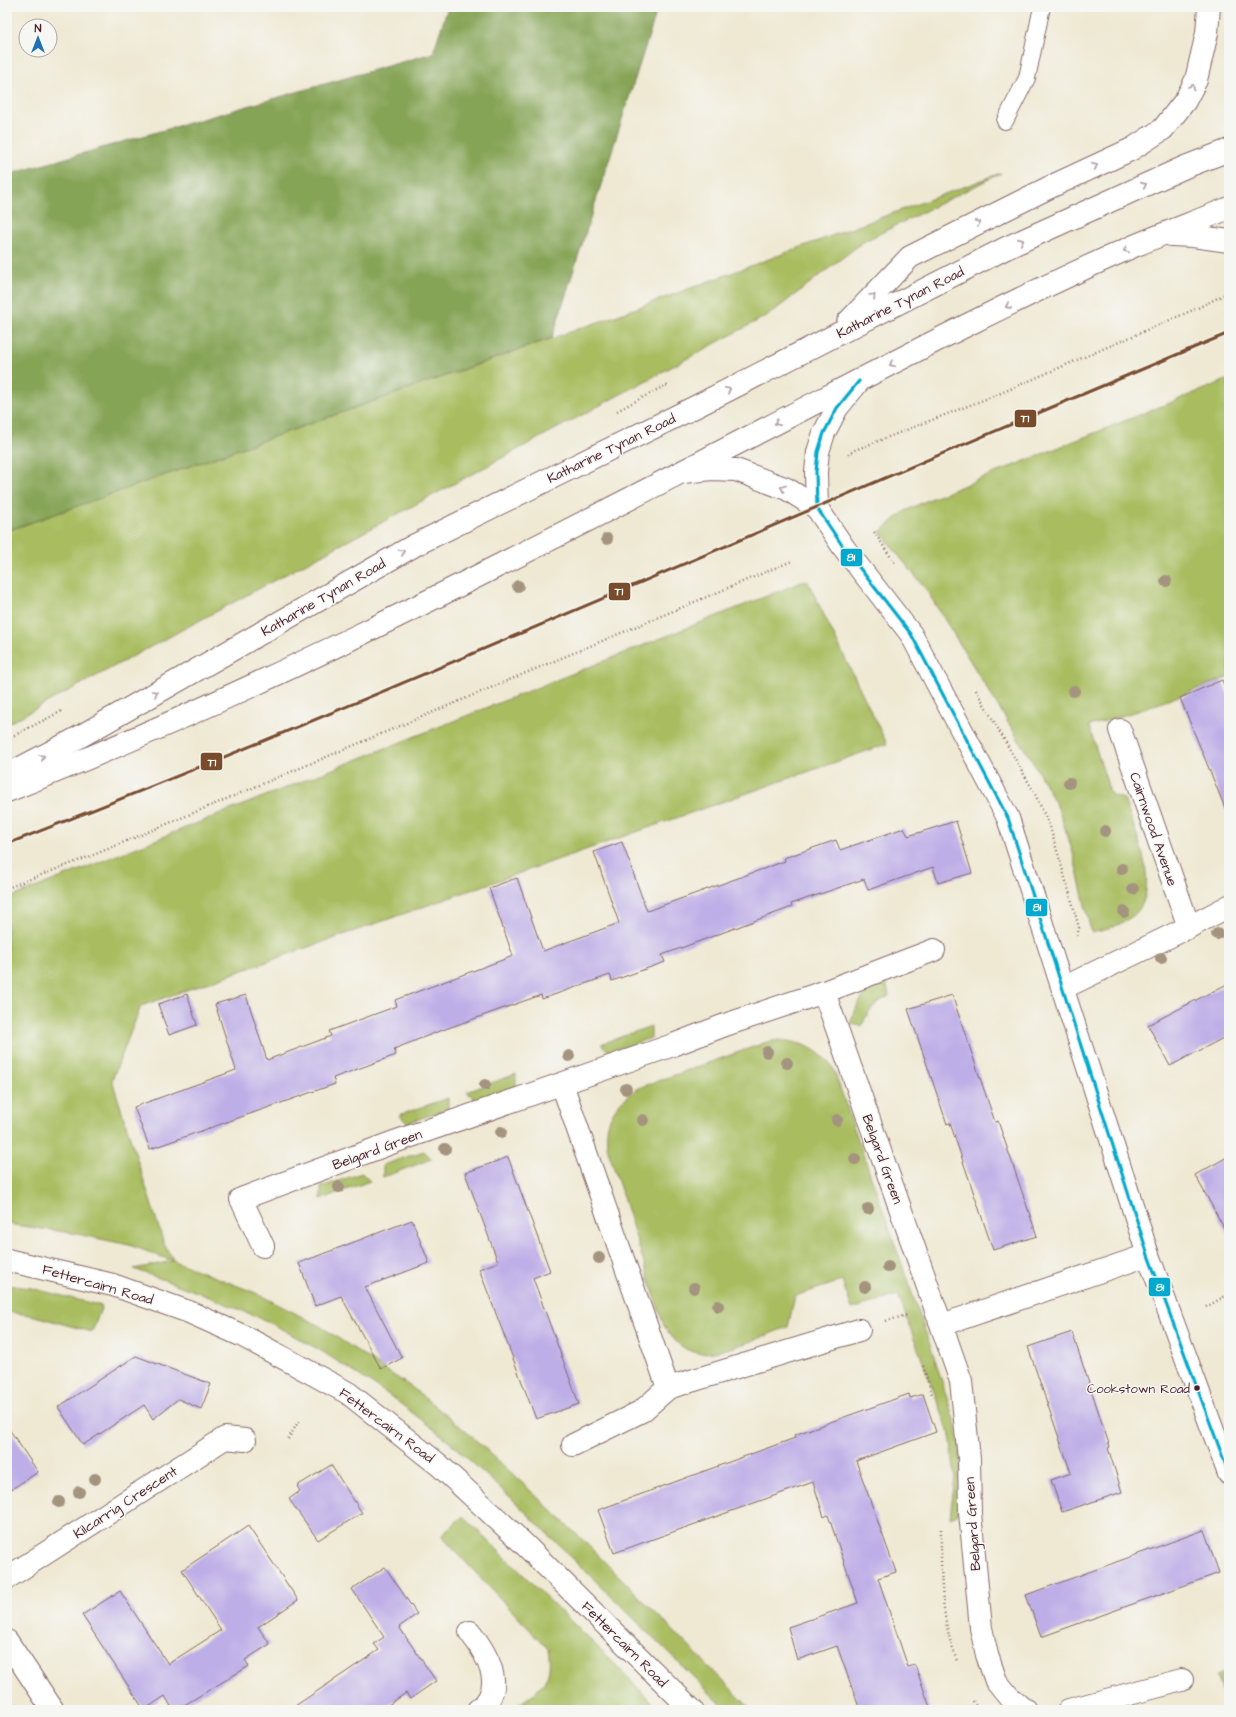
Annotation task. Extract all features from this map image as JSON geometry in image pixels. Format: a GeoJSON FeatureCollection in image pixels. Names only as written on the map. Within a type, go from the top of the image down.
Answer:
{"type":"FeatureCollection","features":[{"type":"Feature","properties":{"kind":"street"},"geometry":{"type":"LineString","coordinates":[[836,335],[910,257],[1048,188],[1132,149],[1163,129],[1185,101],[1196,80],[1207,33],[1209,7]]}},
{"type":"Feature","properties":{"kind":"street","name":"Katharine Tynan Road"},"geometry":{"type":"LineString","coordinates":[[7,775],[74,740],[415,545],[836,335],[1006,248],[1185,167],[1229,150]]}},
{"type":"Feature","properties":{"kind":"street"},"geometry":{"type":"LineString","coordinates":[[7,791],[85,760],[277,674],[439,595],[1028,296],[1162,235],[1229,208]]}},
{"type":"Feature","properties":{"kind":"street"},"geometry":{"type":"LineString","coordinates":[[1162,235],[1193,236],[1229,242]]}},
{"type":"Feature","properties":{"kind":"street"},"geometry":{"type":"LineString","coordinates":[[817,508],[818,452],[824,433],[837,408],[859,381]]}},
{"type":"Feature","properties":{"kind":"street"},"geometry":{"type":"LineString","coordinates":[[683,472],[712,469],[736,470],[787,489],[817,508],[844,548],[911,634],[1008,818],[1148,1255],[1229,1474]]}},
{"type":"Feature","properties":{"kind":"street","name":"Cairnwood Avenue"},"geometry":{"type":"LineString","coordinates":[[1120,730],[1189,927]]}},
{"type":"Feature","properties":{"kind":"street"},"geometry":{"type":"LineString","coordinates":[[1062,988],[1189,927],[1229,906]]}},
{"type":"Feature","properties":{"kind":"street","name":"Belgard Green"},"geometry":{"type":"LineString","coordinates":[[263,1246],[241,1199],[394,1142],[674,1045],[725,1025],[824,992],[934,950]]}},
{"type":"Feature","properties":{"kind":"street","name":"Belgard Green"},"geometry":{"type":"LineString","coordinates":[[824,992],[961,1381],[969,1459],[970,1513],[978,1609],[987,1655],[996,1681],[1009,1698],[1026,1710]]}},
{"type":"Feature","properties":{"kind":"street"},"geometry":{"type":"LineString","coordinates":[[562,1084],[668,1388]]}},
{"type":"Feature","properties":{"kind":"street"},"geometry":{"type":"LineString","coordinates":[[942,1325],[1148,1255]]}},
{"type":"Feature","properties":{"kind":"street","name":"Fettercairn Road"},"geometry":{"type":"LineString","coordinates":[[7,1260],[113,1285],[189,1312],[243,1336],[348,1392],[439,1465],[523,1543],[692,1710]]}},
{"type":"Feature","properties":{"kind":"street"},"geometry":{"type":"LineString","coordinates":[[573,1445],[642,1412],[668,1388],[859,1330]]}},
{"type":"Feature","properties":{"kind":"street","name":"Kilcarrig Crescent"},"geometry":{"type":"LineString","coordinates":[[7,1578],[225,1438],[245,1440]]}},
{"type":"Feature","properties":{"kind":"street"},"geometry":{"type":"LineString","coordinates":[[470,1632],[488,1661],[493,1679],[493,1694],[478,1710]]}},
{"type":"Feature","properties":{"kind":"street"},"geometry":{"type":"LineString","coordinates":[[7,1641],[52,1710]]}},
{"type":"Feature","properties":{"kind":"street"},"geometry":{"type":"LineString","coordinates":[[1069,1710],[1182,1680]]}},
{"type":"Feature","properties":{"kind":"lane"},"geometry":{"type":"LineString","coordinates":[[1005,121],[1026,78],[1042,7]]}},
{"type":"Feature","properties":{"kind":"path"},"geometry":{"type":"LineString","coordinates":[[847,456],[855,450],[1015,386],[1200,307],[1229,292]]}},
{"type":"Feature","properties":{"kind":"path"},"geometry":{"type":"LineString","coordinates":[[7,888],[91,856],[792,561]]}},
{"type":"Feature","properties":{"kind":"path"},"geometry":{"type":"LineString","coordinates":[[1206,1307],[1229,1294]]}},
{"type":"Feature","properties":{"kind":"path"},"geometry":{"type":"LineString","coordinates":[[859,1330],[907,1315],[909,1322]]}},
{"type":"Feature","properties":{"kind":"path"},"geometry":{"type":"LineString","coordinates":[[921,1358],[932,1395]]}},
{"type":"Feature","properties":{"kind":"path"},"geometry":{"type":"LineString","coordinates":[[288,1439],[299,1421]]}},
{"type":"Feature","properties":{"kind":"path"},"geometry":{"type":"LineString","coordinates":[[940,1523],[940,1586],[948,1638],[959,1668]]}},
{"type":"Feature","properties":{"kind":"path"},"geometry":{"type":"LineString","coordinates":[[970,1694],[978,1710]]}},
{"type":"Feature","properties":{"kind":"green space"},"geometry":{"type":"Polygon","coordinates":[[[448,7],[658,7],[552,338],[7,531],[7,175],[433,53],[448,7]]]}},
{"type":"Feature","properties":{"kind":"green space"},"geometry":{"type":"Polygon","coordinates":[[[1001,173],[863,242],[770,314],[7,724],[7,531],[618,315],[1001,173]]]}},
{"type":"Feature","properties":{"kind":"green space"},"geometry":{"type":"Polygon","coordinates":[[[1229,379],[1229,677],[1144,709],[1089,726],[1111,795],[1124,799],[1139,841],[1146,872],[1144,900],[1137,912],[1125,921],[1113,927],[1091,932],[1073,853],[1059,810],[1038,771],[927,591],[880,532],[905,511],[930,499],[1229,379]]]}},
{"type":"Feature","properties":{"kind":"green space"},"geometry":{"type":"Polygon","coordinates":[[[807,580],[887,744],[141,1006],[112,1080],[164,1244],[174,1261],[256,1293],[320,1326],[414,1389],[467,1432],[587,1544],[752,1710],[727,1710],[509,1496],[444,1437],[389,1395],[323,1352],[267,1321],[197,1292],[134,1269],[173,1261],[129,1245],[72,1233],[7,1224],[7,899],[807,580]]]}},
{"type":"Feature","properties":{"kind":"green space"},"geometry":{"type":"Polygon","coordinates":[[[886,981],[889,996],[872,1008],[866,1016],[862,1026],[850,1024],[856,1008],[862,998],[886,981]]]}},
{"type":"Feature","properties":{"kind":"green space"},"geometry":{"type":"Polygon","coordinates":[[[651,1026],[651,1038],[609,1052],[601,1044],[651,1026]]]}},
{"type":"Feature","properties":{"kind":"green space"},"geometry":{"type":"Polygon","coordinates":[[[779,1040],[803,1045],[816,1051],[833,1068],[935,1359],[958,1433],[962,1477],[958,1514],[950,1517],[955,1478],[950,1435],[898,1295],[852,1309],[842,1281],[795,1296],[788,1327],[737,1346],[710,1353],[698,1353],[684,1348],[674,1340],[664,1326],[608,1150],[607,1131],[612,1114],[623,1100],[638,1088],[767,1042],[779,1040]]]}},
{"type":"Feature","properties":{"kind":"green space"},"geometry":{"type":"Polygon","coordinates":[[[516,1074],[516,1086],[475,1100],[467,1092],[516,1074]]]}},
{"type":"Feature","properties":{"kind":"green space"},"geometry":{"type":"Polygon","coordinates":[[[448,1098],[448,1109],[407,1123],[399,1115],[448,1098]]]}},
{"type":"Feature","properties":{"kind":"green space"},"geometry":{"type":"Polygon","coordinates":[[[424,1151],[432,1159],[383,1177],[383,1165],[424,1151]]]}},
{"type":"Feature","properties":{"kind":"green space"},"geometry":{"type":"Polygon","coordinates":[[[362,1173],[370,1181],[321,1199],[321,1187],[362,1173]]]}},
{"type":"Feature","properties":{"kind":"green space"},"geometry":{"type":"Polygon","coordinates":[[[7,1285],[31,1288],[102,1306],[92,1332],[31,1315],[7,1312],[7,1285]]]}},
{"type":"Feature","properties":{"kind":"green space"},"geometry":{"type":"Polygon","coordinates":[[[463,1516],[624,1673],[659,1710],[510,1710],[535,1692],[546,1679],[549,1671],[548,1649],[441,1536],[463,1516]]]}},
{"type":"Feature","properties":{"kind":"green space"},"geometry":{"type":"Polygon","coordinates":[[[1229,1670],[1229,1710],[1228,1710],[1216,1675],[1229,1670]]]}},
{"type":"Feature","properties":{"kind":"building"},"geometry":{"type":"Polygon","coordinates":[[[1222,680],[1229,697],[1228,815],[1180,698],[1222,680]]]}},
{"type":"Feature","properties":{"kind":"building"},"geometry":{"type":"Polygon","coordinates":[[[956,821],[972,873],[938,883],[933,867],[868,890],[864,879],[791,904],[792,907],[662,955],[665,962],[612,981],[610,975],[542,999],[541,995],[437,1032],[394,1049],[396,1055],[333,1078],[335,1084],[150,1149],[134,1107],[236,1070],[215,1004],[246,995],[267,1060],[331,1036],[329,1031],[397,1006],[395,1000],[513,956],[489,888],[517,878],[543,951],[619,923],[594,852],[622,842],[647,911],[785,861],[784,858],[836,840],[840,850],[904,828],[908,836],[956,821]]]}},
{"type":"Feature","properties":{"kind":"building"},"geometry":{"type":"Polygon","coordinates":[[[1229,983],[1229,1035],[1170,1066],[1148,1025],[1229,983]]]}},
{"type":"Feature","properties":{"kind":"building"},"geometry":{"type":"Polygon","coordinates":[[[187,994],[197,1025],[169,1035],[158,1004],[187,994]]]}},
{"type":"Feature","properties":{"kind":"building"},"geometry":{"type":"Polygon","coordinates":[[[952,995],[995,1122],[998,1121],[1037,1236],[993,1250],[950,1123],[947,1124],[908,1009],[952,995]]]}},
{"type":"Feature","properties":{"kind":"building"},"geometry":{"type":"Polygon","coordinates":[[[1229,1156],[1229,1237],[1195,1175],[1229,1156]]]}},
{"type":"Feature","properties":{"kind":"building"},"geometry":{"type":"Polygon","coordinates":[[[508,1157],[550,1271],[533,1278],[579,1404],[536,1419],[479,1269],[498,1262],[465,1173],[508,1157]]]}},
{"type":"Feature","properties":{"kind":"building"},"geometry":{"type":"Polygon","coordinates":[[[412,1220],[429,1263],[365,1287],[402,1358],[381,1369],[341,1296],[315,1306],[299,1263],[412,1220]]]}},
{"type":"Feature","properties":{"kind":"building"},"geometry":{"type":"Polygon","coordinates":[[[1072,1332],[1110,1447],[1108,1448],[1122,1492],[1062,1512],[1051,1480],[1071,1473],[1028,1347],[1072,1332]]]}},
{"type":"Feature","properties":{"kind":"building"},"geometry":{"type":"Polygon","coordinates":[[[136,1356],[211,1384],[201,1409],[178,1399],[153,1419],[144,1405],[83,1445],[58,1407],[136,1356]]]}},
{"type":"Feature","properties":{"kind":"building"},"geometry":{"type":"Polygon","coordinates":[[[909,1394],[910,1398],[923,1394],[936,1432],[856,1461],[896,1572],[878,1578],[908,1667],[915,1665],[931,1710],[860,1710],[837,1646],[797,1660],[788,1627],[858,1603],[828,1515],[824,1517],[813,1482],[614,1553],[598,1510],[795,1438],[794,1435],[909,1394]]]}},
{"type":"Feature","properties":{"kind":"building"},"geometry":{"type":"Polygon","coordinates":[[[7,1426],[38,1472],[7,1492],[7,1426]]]}},
{"type":"Feature","properties":{"kind":"building"},"geometry":{"type":"Polygon","coordinates":[[[331,1465],[362,1513],[318,1540],[289,1499],[300,1491],[297,1486],[331,1465]]]}},
{"type":"Feature","properties":{"kind":"building"},"geometry":{"type":"Polygon","coordinates":[[[248,1526],[298,1600],[258,1627],[270,1644],[245,1660],[249,1666],[176,1710],[173,1710],[165,1696],[144,1710],[82,1615],[120,1591],[168,1664],[221,1630],[182,1570],[248,1526]]]}},
{"type":"Feature","properties":{"kind":"building"},"geometry":{"type":"Polygon","coordinates":[[[1204,1530],[1219,1573],[1041,1637],[1026,1595],[1204,1530]]]}},
{"type":"Feature","properties":{"kind":"building"},"geometry":{"type":"Polygon","coordinates":[[[385,1567],[417,1614],[399,1627],[436,1681],[410,1699],[406,1693],[381,1710],[289,1710],[379,1650],[374,1644],[384,1637],[352,1589],[385,1567]]]}},
{"type":"Feature","properties":{"kind":"transit line","name":"T1"},"geometry":{"type":"LineString","coordinates":[[7,844],[314,720],[1229,333]]}},
{"type":"Feature","properties":{"kind":"transit line","name":"81"},"geometry":{"type":"LineString","coordinates":[[859,381],[837,408],[824,433],[818,452],[816,472],[817,508],[844,548],[911,634],[1008,818],[1148,1255],[1229,1474]]}},
{"type":"Feature","properties":{"kind":"place","name":"Cookstown Road"},"geometry":{"type":"Point","coordinates":[1197,1388]}}]}
